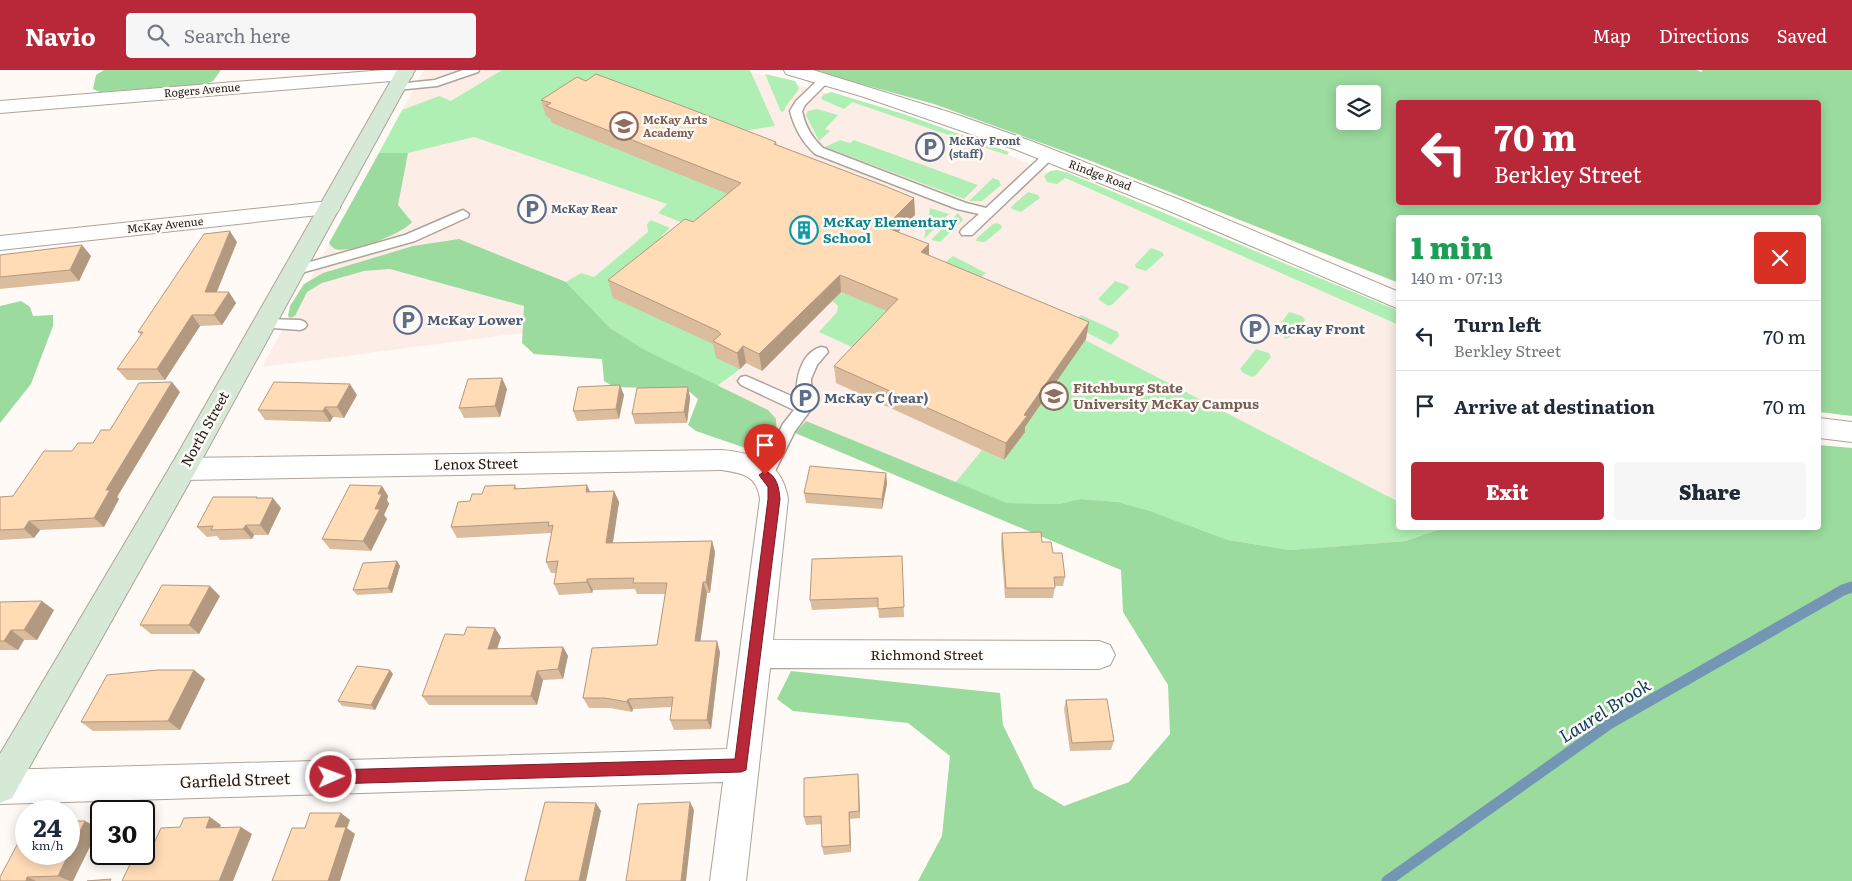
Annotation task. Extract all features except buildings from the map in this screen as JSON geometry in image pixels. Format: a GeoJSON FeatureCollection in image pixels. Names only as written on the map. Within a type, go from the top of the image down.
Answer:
{"type":"FeatureCollection","features":[{"type":"Feature","properties":{"kind":"street"},"geometry":{"type":"LineString","coordinates":[[225,88],[234,70]]}},
{"type":"Feature","properties":{"kind":"street","name":"Rindge Road"},"geometry":{"type":"LineString","coordinates":[[793,70],[948,118],[1142,191],[1396,300]]}},
{"type":"Feature","properties":{"kind":"street","name":"Rogers Avenue"},"geometry":{"type":"LineString","coordinates":[[0,107],[225,88],[402,77]]}},
{"type":"Feature","properties":{"kind":"street","name":"North Street"},"geometry":{"type":"LineString","coordinates":[[0,786],[183,469],[402,77]]}},
{"type":"Feature","properties":{"kind":"street","name":"McKay Avenue"},"geometry":{"type":"LineString","coordinates":[[0,243],[329,208]]}},
{"type":"Feature","properties":{"kind":"street"},"geometry":{"type":"LineString","coordinates":[[1821,428],[1852,432]]}},
{"type":"Feature","properties":{"kind":"street","name":"Lenox Street"},"geometry":{"type":"LineString","coordinates":[[183,469],[721,460],[747,464],[765,475]]}},
{"type":"Feature","properties":{"kind":"street"},"geometry":{"type":"LineString","coordinates":[[728,881],[774,499],[773,486],[765,475]]}},
{"type":"Feature","properties":{"kind":"street","name":"Richmond Street"},"geometry":{"type":"LineString","coordinates":[[755,654],[1099,655]]}},
{"type":"Feature","properties":{"kind":"street","name":"Garfield Street"},"geometry":{"type":"LineString","coordinates":[[0,786],[741,765]]}},
{"type":"Feature","properties":{"kind":"lane"},"geometry":{"type":"LineString","coordinates":[[402,77],[437,83],[474,70]]}},
{"type":"Feature","properties":{"kind":"lane"},"geometry":{"type":"LineString","coordinates":[[825,79],[800,103],[796,111],[799,123],[814,148],[962,206],[988,212]]}},
{"type":"Feature","properties":{"kind":"lane"},"geometry":{"type":"LineString","coordinates":[[968,232],[1048,156]]}},
{"type":"Feature","properties":{"kind":"lane"},"geometry":{"type":"LineString","coordinates":[[294,271],[410,238],[463,214]]}},
{"type":"Feature","properties":{"kind":"lane"},"geometry":{"type":"LineString","coordinates":[[264,324],[300,325]]}},
{"type":"Feature","properties":{"kind":"lane"},"geometry":{"type":"LineString","coordinates":[[765,475],[789,428],[804,408],[804,379],[811,363],[821,352]]}},
{"type":"Feature","properties":{"kind":"lane"},"geometry":{"type":"LineString","coordinates":[[746,381],[804,408]]}},
{"type":"Feature","properties":{"kind":"shaded area","name":"Fitchburg State University McKay Campus"},"geometry":{"type":"Polygon","coordinates":[[[424,70],[744,70],[845,98],[1004,153],[1396,320],[1396,530],[1651,530],[1532,742],[795,433],[553,329],[262,367],[424,70]]]}},
{"type":"Feature","properties":{"kind":"green space"},"geometry":{"type":"Polygon","coordinates":[[[104,70],[221,70],[213,81],[206,84],[100,92],[93,89],[96,75],[104,70]]]}},
{"type":"Feature","properties":{"kind":"green space"},"geometry":{"type":"Polygon","coordinates":[[[502,70],[750,70],[775,126],[730,133],[556,120],[744,200],[706,232],[658,213],[667,204],[474,137],[408,153],[379,153],[402,110],[439,96],[451,101],[502,70]]]}},
{"type":"Feature","properties":{"kind":"green space"},"geometry":{"type":"Polygon","coordinates":[[[810,70],[1696,70],[1701,72],[1703,70],[1852,70],[1852,416],[1821,412],[1821,215],[1396,215],[1396,282],[1091,161],[934,104],[810,70]]]}},
{"type":"Feature","properties":{"kind":"green space"},"geometry":{"type":"Polygon","coordinates":[[[765,74],[795,81],[799,88],[784,111],[781,112],[765,74]]]}},
{"type":"Feature","properties":{"kind":"green space"},"geometry":{"type":"Polygon","coordinates":[[[831,92],[904,114],[1009,152],[1007,155],[852,102],[844,109],[821,99],[823,95],[831,92]]]}},
{"type":"Feature","properties":{"kind":"green space"},"geometry":{"type":"Polygon","coordinates":[[[817,109],[838,115],[825,129],[830,131],[819,141],[806,115],[808,111],[817,109]]]}},
{"type":"Feature","properties":{"kind":"green space"},"geometry":{"type":"Polygon","coordinates":[[[840,140],[850,143],[854,140],[978,185],[964,199],[825,147],[840,140]]]}},
{"type":"Feature","properties":{"kind":"green space"},"geometry":{"type":"Polygon","coordinates":[[[379,153],[408,153],[398,205],[412,222],[398,232],[375,242],[352,249],[335,249],[329,243],[379,153]]]}},
{"type":"Feature","properties":{"kind":"green space"},"geometry":{"type":"Polygon","coordinates":[[[1050,171],[1066,172],[1396,310],[1396,324],[1065,178],[1057,184],[1047,182],[1044,176],[1050,171]]]}},
{"type":"Feature","properties":{"kind":"green space"},"geometry":{"type":"Polygon","coordinates":[[[993,178],[999,180],[1001,185],[982,201],[969,201],[993,178]]]}},
{"type":"Feature","properties":{"kind":"green space"},"geometry":{"type":"Polygon","coordinates":[[[1028,192],[1038,195],[1040,198],[1021,212],[1012,209],[1011,207],[1028,192]]]}},
{"type":"Feature","properties":{"kind":"green space"},"geometry":{"type":"Polygon","coordinates":[[[930,208],[949,214],[924,239],[930,208]]]}},
{"type":"Feature","properties":{"kind":"green space"},"geometry":{"type":"Polygon","coordinates":[[[958,213],[963,220],[940,242],[931,240],[958,213]]]}},
{"type":"Feature","properties":{"kind":"green space"},"geometry":{"type":"Polygon","coordinates":[[[651,220],[670,228],[661,236],[679,244],[725,344],[740,369],[717,386],[645,350],[610,328],[566,282],[581,273],[594,277],[648,232],[647,224],[651,220]]]}},
{"type":"Feature","properties":{"kind":"green space"},"geometry":{"type":"Polygon","coordinates":[[[997,223],[1002,228],[985,242],[976,241],[993,224],[997,223]]]}},
{"type":"Feature","properties":{"kind":"green space"},"geometry":{"type":"Polygon","coordinates":[[[459,239],[566,282],[610,328],[645,350],[768,410],[776,419],[777,440],[766,453],[758,455],[751,450],[696,431],[688,425],[698,399],[686,389],[614,387],[604,381],[602,359],[534,354],[522,343],[524,306],[390,269],[364,271],[322,283],[307,292],[295,316],[290,318],[288,316],[290,306],[304,284],[323,273],[413,246],[459,239]]]}},
{"type":"Feature","properties":{"kind":"green space"},"geometry":{"type":"Polygon","coordinates":[[[1151,248],[1162,252],[1164,255],[1146,271],[1136,268],[1135,265],[1151,248]]]}},
{"type":"Feature","properties":{"kind":"green space"},"geometry":{"type":"Polygon","coordinates":[[[953,256],[986,273],[974,283],[941,266],[953,256]]]}},
{"type":"Feature","properties":{"kind":"green space"},"geometry":{"type":"Polygon","coordinates":[[[817,270],[899,316],[865,353],[819,332],[837,312],[838,306],[800,286],[817,270]]]}},
{"type":"Feature","properties":{"kind":"green space"},"geometry":{"type":"Polygon","coordinates":[[[1115,281],[1127,285],[1129,288],[1113,304],[1108,306],[1098,299],[1115,281]]]}},
{"type":"Feature","properties":{"kind":"green space"},"geometry":{"type":"Polygon","coordinates":[[[21,301],[30,307],[33,316],[53,315],[53,326],[31,384],[0,423],[0,306],[21,301]]]}},
{"type":"Feature","properties":{"kind":"green space"},"geometry":{"type":"Polygon","coordinates":[[[1289,312],[1302,316],[1305,320],[1286,339],[1275,331],[1289,312]]]}},
{"type":"Feature","properties":{"kind":"green space"},"geometry":{"type":"Polygon","coordinates":[[[1081,315],[1118,332],[1119,336],[1111,345],[1070,324],[1081,315]]]}},
{"type":"Feature","properties":{"kind":"green space"},"geometry":{"type":"Polygon","coordinates":[[[1085,340],[1396,500],[1396,530],[1437,530],[1406,541],[1290,550],[1228,540],[1150,511],[1118,502],[1080,499],[1059,504],[1007,503],[955,483],[982,450],[1004,460],[1014,428],[1030,420],[1085,340]]]}},
{"type":"Feature","properties":{"kind":"green space"},"geometry":{"type":"Polygon","coordinates":[[[1256,349],[1269,353],[1271,357],[1256,375],[1252,377],[1243,373],[1240,369],[1256,349]]]}},
{"type":"Feature","properties":{"kind":"green space"},"geometry":{"type":"Polygon","coordinates":[[[806,421],[1007,503],[1059,504],[1080,499],[1118,502],[1150,511],[1228,540],[1290,550],[1406,541],[1437,530],[1821,530],[1821,445],[1852,448],[1852,881],[918,881],[942,836],[950,756],[908,723],[793,711],[777,699],[791,671],[1000,693],[1003,725],[1034,788],[1064,806],[1129,782],[1170,734],[1168,685],[1123,612],[1121,570],[795,433],[806,421]]]}},
{"type":"Feature","properties":{"kind":"waterway","name":"Laurel Brook"},"geometry":{"type":"LineString","coordinates":[[1387,881],[1609,724],[1843,590],[1852,587]]}},
{"type":"Feature","properties":{"kind":"place","name":"McKay Arts Academy"},"geometry":{"type":"Point","coordinates":[624,126]}},
{"type":"Feature","properties":{"kind":"place","name":"McKay Front (staff)"},"geometry":{"type":"Point","coordinates":[930,147]}},
{"type":"Feature","properties":{"kind":"place","name":"McKay Rear"},"geometry":{"type":"Point","coordinates":[532,209]}},
{"type":"Feature","properties":{"kind":"place","name":"McKay Elementary School"},"geometry":{"type":"Point","coordinates":[804,230]}},
{"type":"Feature","properties":{"kind":"place","name":"McKay Lower"},"geometry":{"type":"Point","coordinates":[408,320]}},
{"type":"Feature","properties":{"kind":"place","name":"McKay Front"},"geometry":{"type":"Point","coordinates":[1255,329]}},
{"type":"Feature","properties":{"kind":"place","name":"Fitchburg State University McKay Campus"},"geometry":{"type":"Point","coordinates":[1054,396]}},
{"type":"Feature","properties":{"kind":"place","name":"McKay C (rear)"},"geometry":{"type":"Point","coordinates":[805,398]}},
{"type":"Feature","properties":{"kind":"route"},"geometry":{"type":"LineString","coordinates":[[331,777],[741,765],[774,499],[773,486],[765,475]]}}]}
